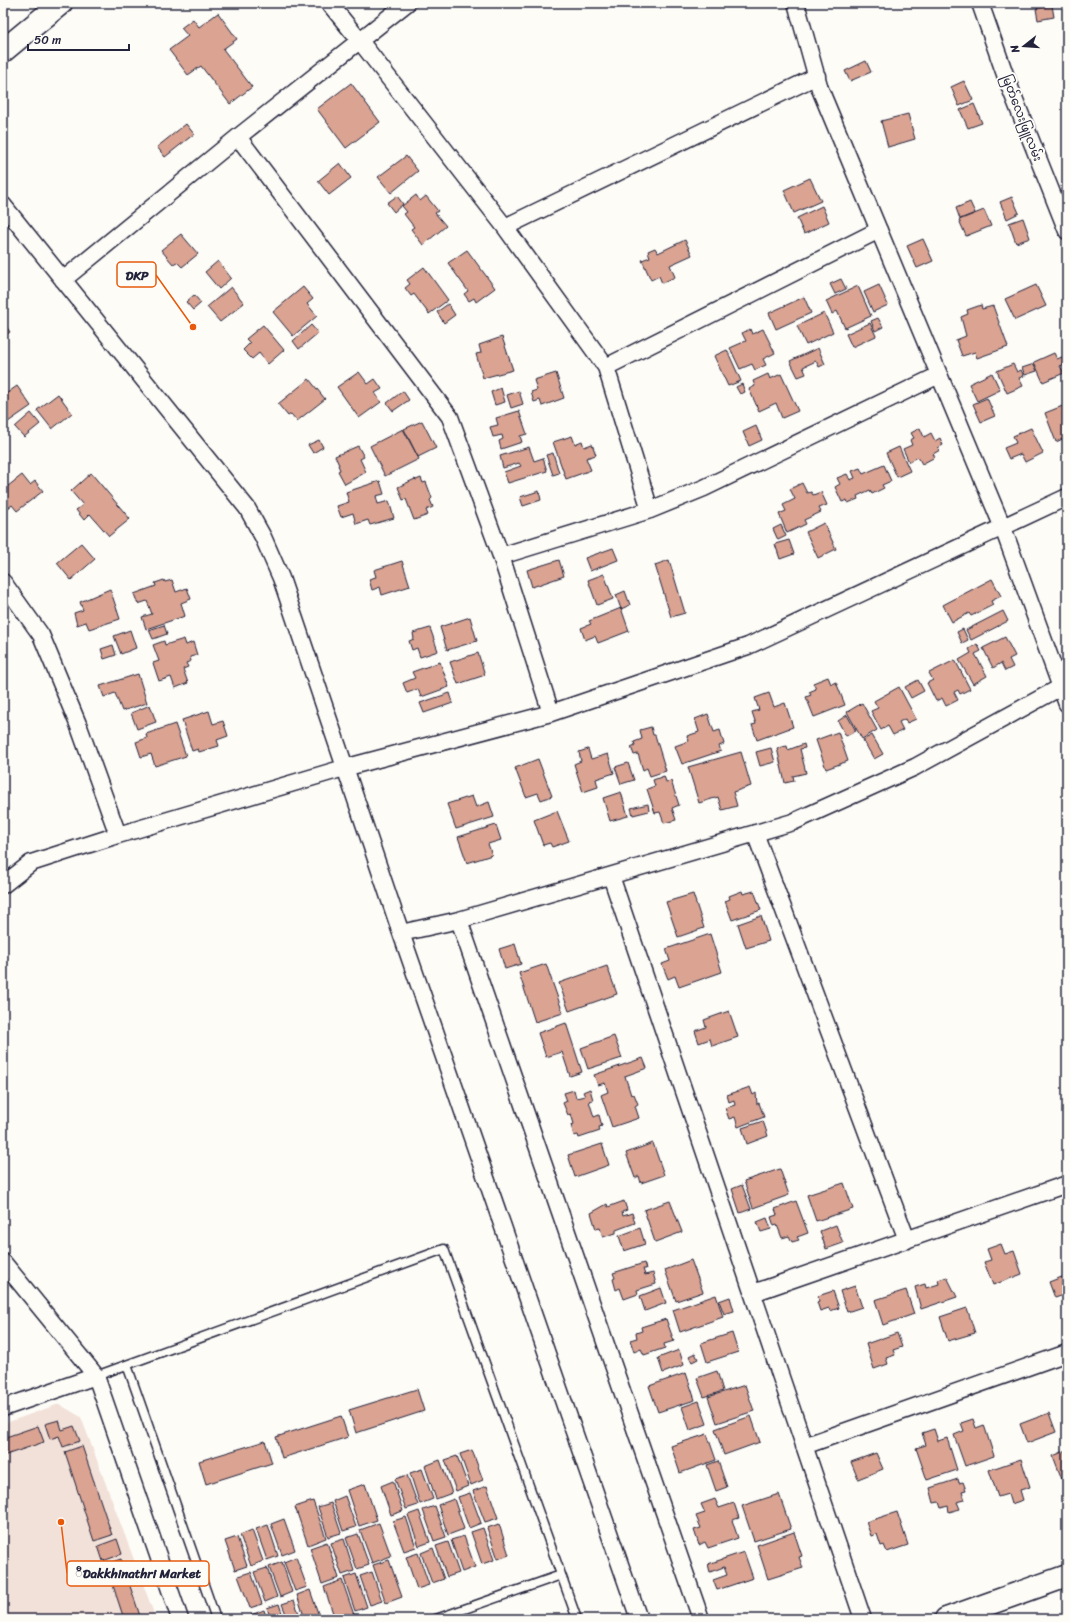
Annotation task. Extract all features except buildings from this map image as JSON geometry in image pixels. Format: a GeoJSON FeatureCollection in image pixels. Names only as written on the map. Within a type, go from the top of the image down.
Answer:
{"type":"FeatureCollection","features":[{"type":"Feature","properties":{"kind":"street"},"geometry":{"type":"LineString","coordinates":[[3,51],[61,3]]}},
{"type":"Feature","properties":{"kind":"street"},"geometry":{"type":"LineString","coordinates":[[329,3],[360,40],[504,227],[606,367],[650,510]]}},
{"type":"Feature","properties":{"kind":"street"},"geometry":{"type":"LineString","coordinates":[[63,280],[238,137],[407,3]]}},
{"type":"Feature","properties":{"kind":"street"},"geometry":{"type":"LineString","coordinates":[[796,3],[820,89],[1003,528],[1067,704]]}},
{"type":"Feature","properties":{"kind":"street","name":"မြတ်လေးဖြူလမ်း"},"geometry":{"type":"LineString","coordinates":[[980,3],[1007,80],[1067,231]]}},
{"type":"Feature","properties":{"kind":"street"},"geometry":{"type":"LineString","coordinates":[[504,227],[817,76]]}},
{"type":"Feature","properties":{"kind":"street"},"geometry":{"type":"LineString","coordinates":[[238,137],[450,417],[500,556],[551,713]]}},
{"type":"Feature","properties":{"kind":"street"},"geometry":{"type":"LineString","coordinates":[[3,205],[247,508],[263,537],[281,578],[400,933],[639,1619]]}},
{"type":"Feature","properties":{"kind":"street"},"geometry":{"type":"LineString","coordinates":[[606,367],[879,230]]}},
{"type":"Feature","properties":{"kind":"street"},"geometry":{"type":"LineString","coordinates":[[500,556],[650,510],[704,488],[939,375]]}},
{"type":"Feature","properties":{"kind":"street"},"geometry":{"type":"LineString","coordinates":[[3,885],[31,863],[118,835],[344,768],[551,713],[748,646],[1067,497]]}},
{"type":"Feature","properties":{"kind":"street"},"geometry":{"type":"LineString","coordinates":[[3,582],[8,601],[41,635],[78,724],[118,835]]}},
{"type":"Feature","properties":{"kind":"street"},"geometry":{"type":"LineString","coordinates":[[400,933],[459,920],[793,822],[915,767],[1061,687]]}},
{"type":"Feature","properties":{"kind":"street"},"geometry":{"type":"LineString","coordinates":[[754,833],[907,1240]]}},
{"type":"Feature","properties":{"kind":"street"},"geometry":{"type":"LineString","coordinates":[[611,876],[863,1619]]}},
{"type":"Feature","properties":{"kind":"street"},"geometry":{"type":"LineString","coordinates":[[459,920],[701,1619]]}},
{"type":"Feature","properties":{"kind":"street"},"geometry":{"type":"LineString","coordinates":[[753,1294],[1067,1184]]}},
{"type":"Feature","properties":{"kind":"street"},"geometry":{"type":"LineString","coordinates":[[3,1262],[96,1376],[180,1619]]}},
{"type":"Feature","properties":{"kind":"street"},"geometry":{"type":"LineString","coordinates":[[804,1446],[1067,1353]]}},
{"type":"Feature","properties":{"kind":"street"},"geometry":{"type":"LineString","coordinates":[[3,1408],[96,1376]]}},
{"type":"Feature","properties":{"kind":"street"},"geometry":{"type":"LineString","coordinates":[[946,1619],[1067,1576]]}},
{"type":"Feature","properties":{"kind":"lane"},"geometry":{"type":"LineString","coordinates":[[96,1376],[444,1249],[577,1619]]}},
{"type":"Feature","properties":{"kind":"lane"},"geometry":{"type":"LineString","coordinates":[[127,1365],[216,1619]]}},
{"type":"Feature","properties":{"kind":"lane"},"geometry":{"type":"LineString","coordinates":[[436,1619],[561,1574]]}},
{"type":"Feature","properties":{"kind":"shaded area"},"geometry":{"type":"Polygon","coordinates":[[[59,1404],[81,1417],[156,1619],[3,1619],[3,1424],[59,1404]]]}},
{"type":"Feature","properties":{"kind":"place","name":"DKP"},"geometry":{"type":"Point","coordinates":[193,327]}},
{"type":"Feature","properties":{"kind":"place","name":"ီDakkhinathri Market"},"geometry":{"type":"Point","coordinates":[61,1522]}}]}
